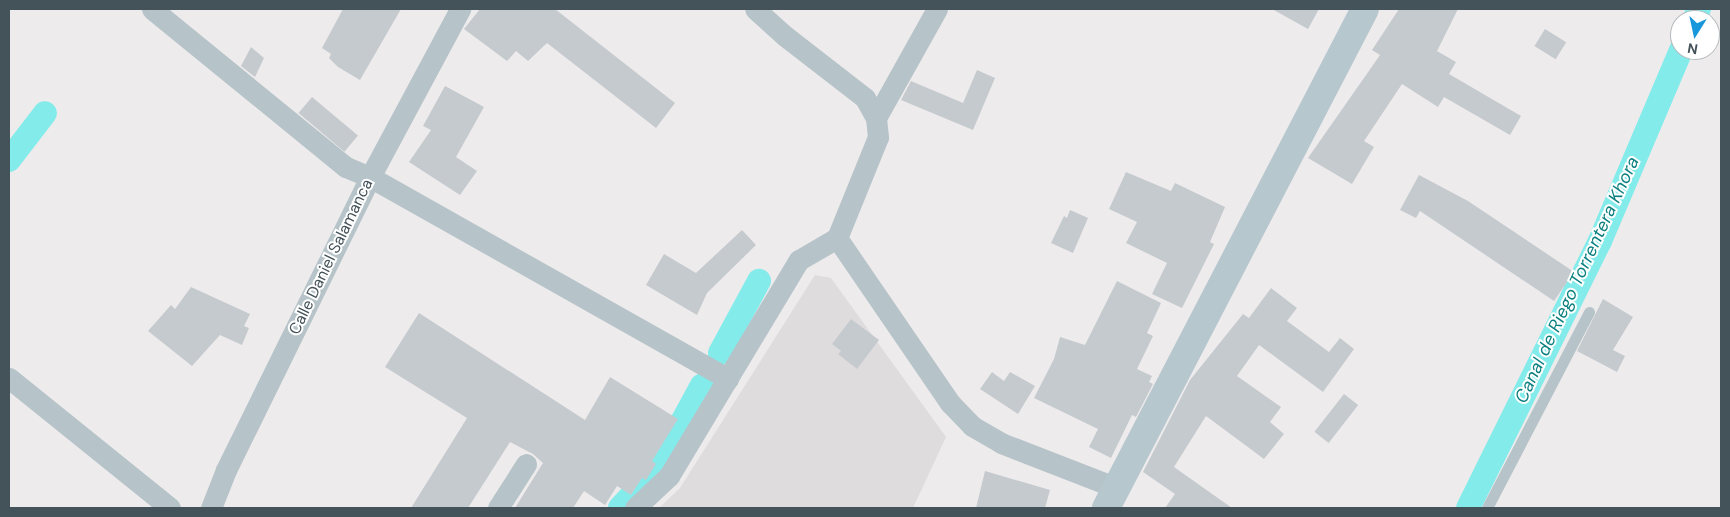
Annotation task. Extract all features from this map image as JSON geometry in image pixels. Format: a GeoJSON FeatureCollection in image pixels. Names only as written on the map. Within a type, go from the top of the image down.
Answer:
{"type":"FeatureCollection","features":[{"type":"Feature","properties":{"kind":"main road"},"geometry":{"type":"LineString","coordinates":[[1111,498],[1364,9]]}},
{"type":"Feature","properties":{"kind":"street"},"geometry":{"type":"LineString","coordinates":[[152,9],[346,167],[370,178],[728,379]]}},
{"type":"Feature","properties":{"kind":"street","name":"Calle Daniel Salamanca"},"geometry":{"type":"LineString","coordinates":[[211,508],[226,470],[370,178],[460,9]]}},
{"type":"Feature","properties":{"kind":"street"},"geometry":{"type":"LineString","coordinates":[[635,508],[669,476],[799,260],[837,238],[878,137],[876,118],[866,98],[784,36],[755,9]]}},
{"type":"Feature","properties":{"kind":"street"},"geometry":{"type":"LineString","coordinates":[[876,118],[937,9]]}},
{"type":"Feature","properties":{"kind":"street"},"geometry":{"type":"LineString","coordinates":[[837,238],[950,403],[972,426],[1001,443],[1111,498]]}},
{"type":"Feature","properties":{"kind":"street"},"geometry":{"type":"LineString","coordinates":[[9,378],[170,508]]}},
{"type":"Feature","properties":{"kind":"street"},"geometry":{"type":"LineString","coordinates":[[498,508],[526,464]]}},
{"type":"Feature","properties":{"kind":"lane"},"geometry":{"type":"LineString","coordinates":[[1487,508],[1589,312]]}},
{"type":"Feature","properties":{"kind":"shaded area"},"geometry":{"type":"Polygon","coordinates":[[[815,275],[831,278],[946,437],[913,508],[659,508],[680,488],[815,275]]]}},
{"type":"Feature","properties":{"kind":"building"},"geometry":{"type":"Polygon","coordinates":[[[343,9],[401,9],[360,80],[338,67],[329,58],[331,54],[322,48],[343,9]]]}},
{"type":"Feature","properties":{"kind":"building"},"geometry":{"type":"Polygon","coordinates":[[[480,9],[555,9],[675,103],[656,128],[547,43],[528,61],[516,51],[507,61],[464,29],[480,9]]]}},
{"type":"Feature","properties":{"kind":"building"},"geometry":{"type":"Polygon","coordinates":[[[1272,9],[1319,9],[1308,29],[1272,9]]]}},
{"type":"Feature","properties":{"kind":"building"},"geometry":{"type":"Polygon","coordinates":[[[1399,9],[1458,9],[1437,51],[1456,62],[1449,74],[1521,116],[1510,135],[1444,97],[1438,107],[1402,84],[1364,141],[1374,147],[1352,184],[1308,158],[1380,55],[1372,50],[1399,9]]]}},
{"type":"Feature","properties":{"kind":"building"},"geometry":{"type":"Polygon","coordinates":[[[1545,29],[1566,42],[1556,59],[1534,46],[1545,29]]]}},
{"type":"Feature","properties":{"kind":"building"},"geometry":{"type":"Polygon","coordinates":[[[251,47],[264,58],[255,77],[241,66],[251,47]]]}},
{"type":"Feature","properties":{"kind":"building"},"geometry":{"type":"Polygon","coordinates":[[[977,70],[995,78],[973,130],[901,100],[911,81],[963,103],[977,70]]]}},
{"type":"Feature","properties":{"kind":"building"},"geometry":{"type":"Polygon","coordinates":[[[445,86],[484,107],[456,157],[477,171],[460,195],[409,162],[431,130],[423,126],[445,86]]]}},
{"type":"Feature","properties":{"kind":"building"},"geometry":{"type":"Polygon","coordinates":[[[312,97],[358,136],[344,152],[299,113],[312,97]]]}},
{"type":"Feature","properties":{"kind":"building"},"geometry":{"type":"Polygon","coordinates":[[[1126,172],[1171,191],[1175,183],[1225,207],[1210,242],[1214,244],[1182,308],[1152,294],[1167,263],[1126,243],[1137,222],[1109,209],[1126,172]]]}},
{"type":"Feature","properties":{"kind":"building"},"geometry":{"type":"Polygon","coordinates":[[[1419,175],[1468,201],[1574,272],[1554,301],[1420,211],[1416,218],[1400,210],[1419,175]]]}},
{"type":"Feature","properties":{"kind":"building"},"geometry":{"type":"Polygon","coordinates":[[[1070,210],[1088,218],[1073,253],[1051,243],[1064,216],[1067,218],[1070,210]]]}},
{"type":"Feature","properties":{"kind":"building"},"geometry":{"type":"Polygon","coordinates":[[[742,230],[756,245],[707,293],[697,315],[646,285],[664,254],[696,273],[742,230]]]}},
{"type":"Feature","properties":{"kind":"building"},"geometry":{"type":"Polygon","coordinates":[[[1117,281],[1161,303],[1147,333],[1153,336],[1137,369],[1152,376],[1149,382],[1153,384],[1136,417],[1132,415],[1111,458],[1089,447],[1098,429],[1034,398],[1054,359],[1060,337],[1085,345],[1117,281]]]}},
{"type":"Feature","properties":{"kind":"building"},"geometry":{"type":"Polygon","coordinates":[[[191,287],[250,314],[244,326],[249,328],[242,345],[220,335],[192,366],[148,331],[171,305],[175,309],[191,287]]]}},
{"type":"Feature","properties":{"kind":"building"},"geometry":{"type":"Polygon","coordinates":[[[1271,288],[1297,308],[1287,321],[1329,352],[1340,338],[1354,349],[1323,392],[1259,345],[1237,376],[1281,407],[1270,422],[1284,434],[1264,459],[1206,416],[1174,467],[1232,508],[1165,508],[1175,494],[1143,472],[1190,380],[1243,314],[1249,318],[1271,288]]]}},
{"type":"Feature","properties":{"kind":"building"},"geometry":{"type":"Polygon","coordinates":[[[1603,299],[1633,317],[1613,350],[1625,356],[1617,372],[1577,351],[1603,299]]]}},
{"type":"Feature","properties":{"kind":"building"},"geometry":{"type":"Polygon","coordinates":[[[419,313],[585,420],[610,377],[678,419],[652,461],[656,464],[646,480],[642,478],[631,495],[617,486],[605,505],[584,491],[573,508],[515,508],[543,463],[533,454],[510,442],[468,508],[411,508],[467,418],[385,367],[419,313]]]}},
{"type":"Feature","properties":{"kind":"building"},"geometry":{"type":"Polygon","coordinates":[[[851,319],[879,340],[857,369],[838,354],[841,351],[832,344],[851,319]]]}},
{"type":"Feature","properties":{"kind":"building"},"geometry":{"type":"Polygon","coordinates":[[[992,372],[1004,381],[1010,372],[1035,386],[1018,414],[980,389],[992,372]]]}},
{"type":"Feature","properties":{"kind":"building"},"geometry":{"type":"Polygon","coordinates":[[[1344,394],[1358,405],[1329,443],[1314,432],[1344,394]]]}},
{"type":"Feature","properties":{"kind":"building"},"geometry":{"type":"Polygon","coordinates":[[[985,471],[1050,490],[1045,508],[976,508],[985,471]]]}},
{"type":"Feature","properties":{"kind":"waterway","name":"Canal de Riego Torrentera Khora"},"geometry":{"type":"LineString","coordinates":[[1468,508],[1600,241],[1677,60]]}},
{"type":"Feature","properties":{"kind":"waterway","name":"Canal de Riego Torrentera Khora"},"geometry":{"type":"LineString","coordinates":[[9,160],[45,113]]}},
{"type":"Feature","properties":{"kind":"waterway","name":"Canal de Riego Torrentera Khora"},"geometry":{"type":"LineString","coordinates":[[720,353],[759,281]]}},
{"type":"Feature","properties":{"kind":"waterway","name":"Canal de Riego Torrentera Khora"},"geometry":{"type":"LineString","coordinates":[[620,508],[657,468],[702,385]]}}]}
